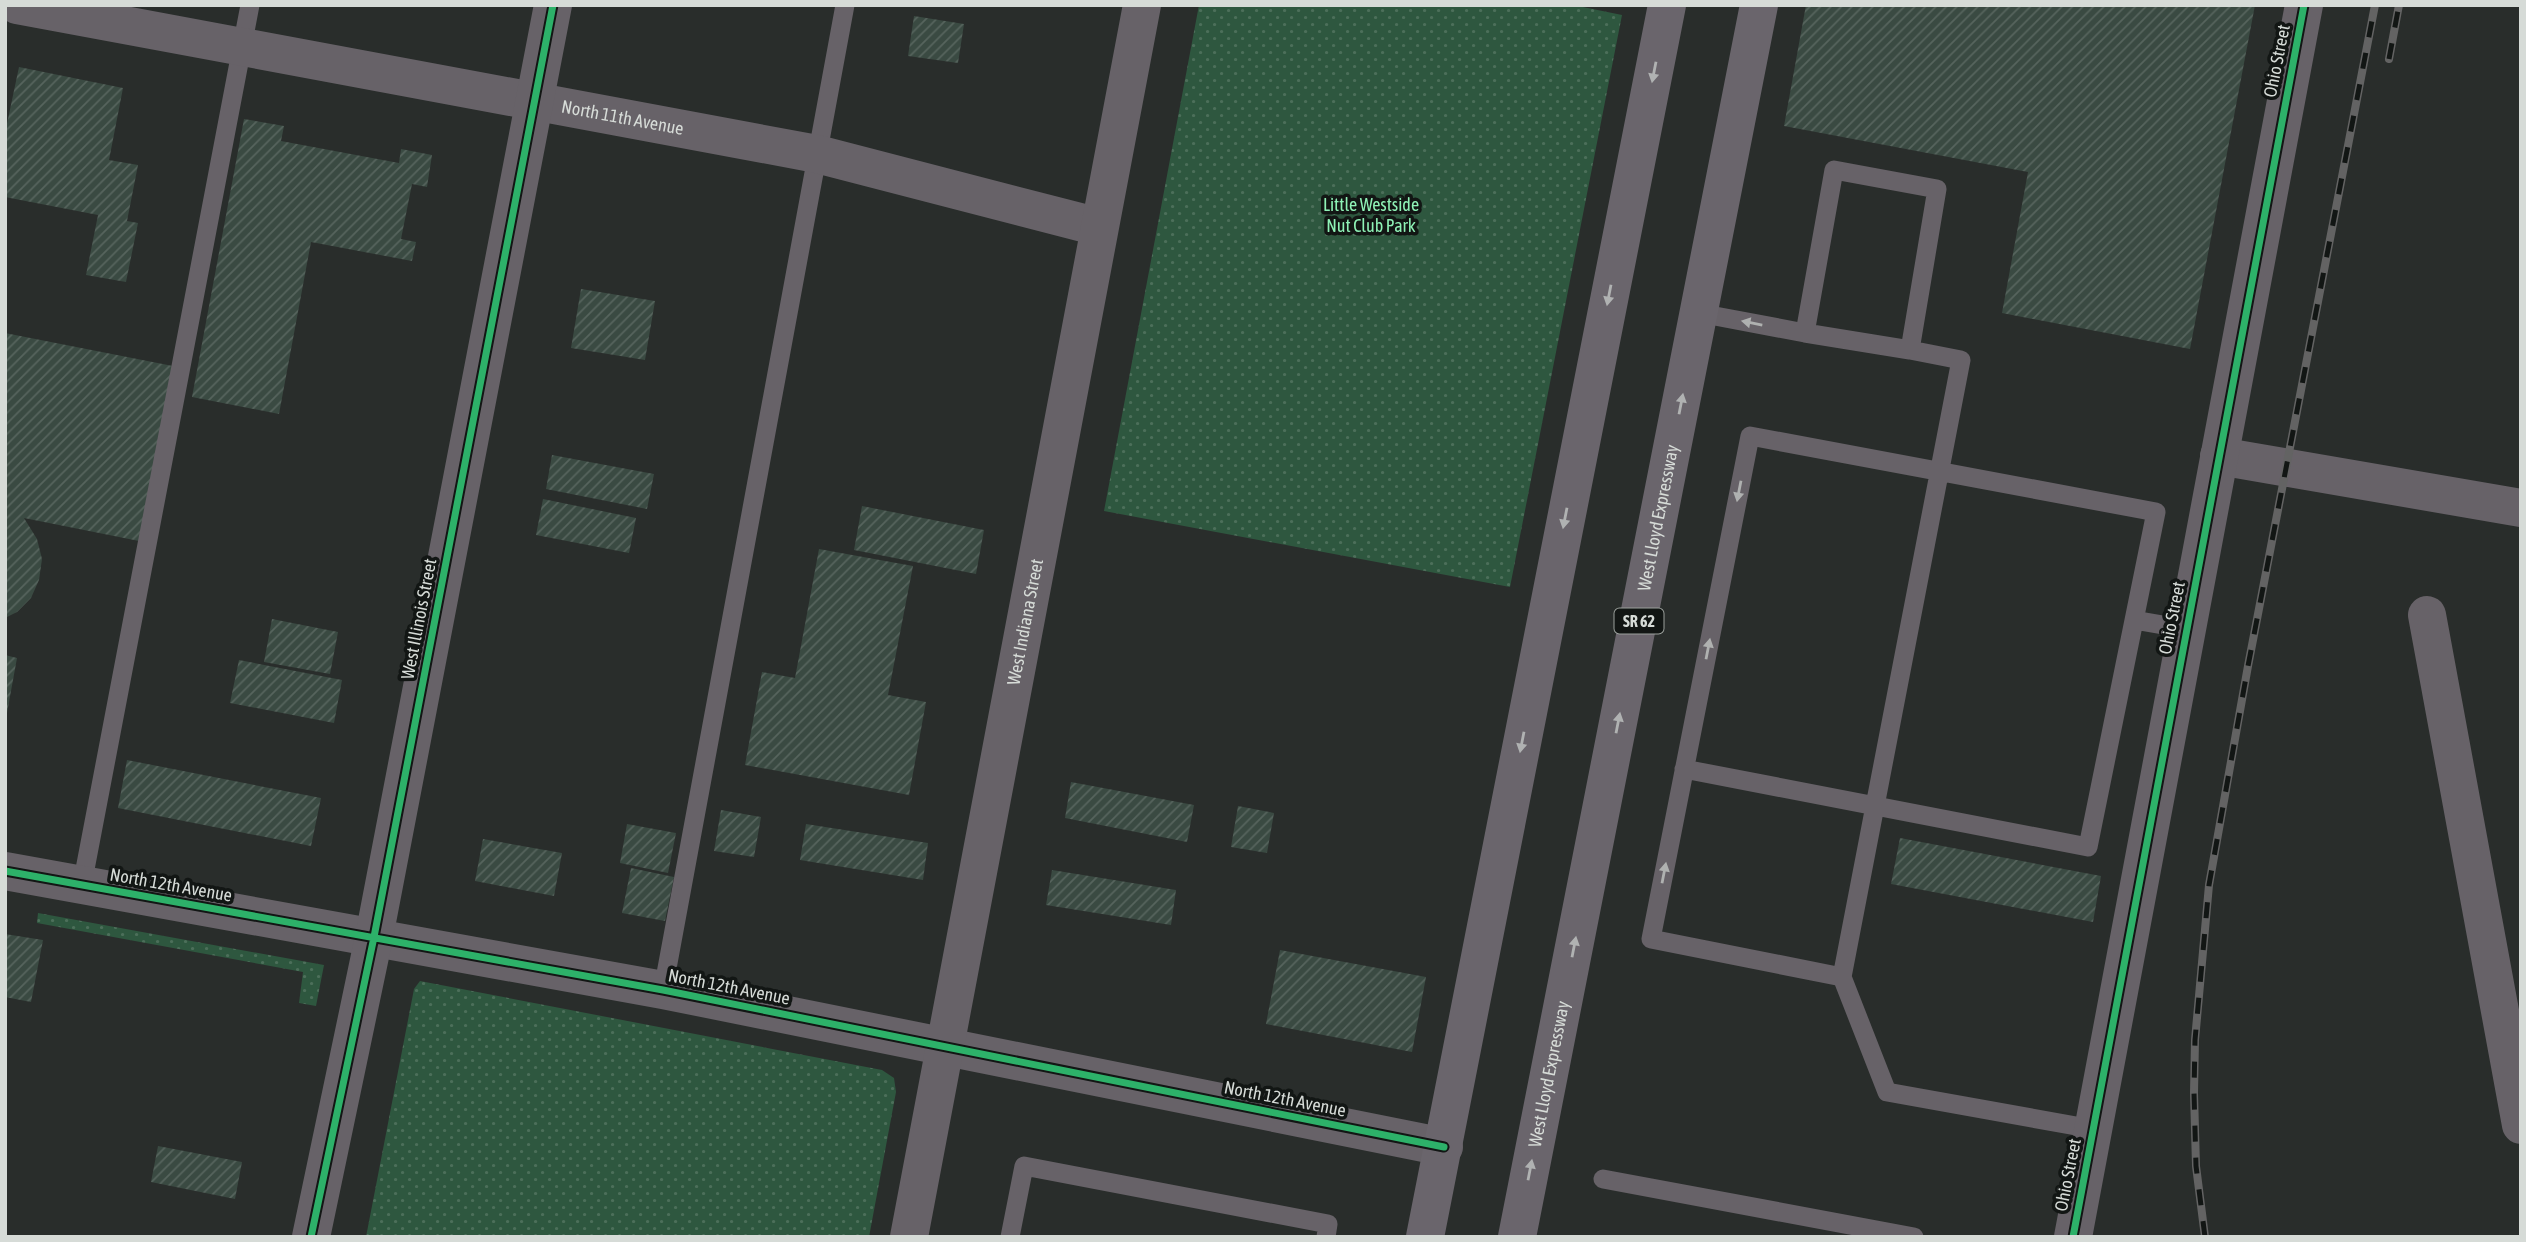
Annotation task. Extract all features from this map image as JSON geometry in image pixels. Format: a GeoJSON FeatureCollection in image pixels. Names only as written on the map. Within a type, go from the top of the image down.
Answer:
{"type":"FeatureCollection","features":[{"type":"Feature","properties":{"kind":"highway"},"geometry":{"type":"LineString","coordinates":[[1425,1237],[1667,5]]}},
{"type":"Feature","properties":{"kind":"highway","name":"West Lloyd Expressway"},"geometry":{"type":"LineString","coordinates":[[1517,1237],[1759,5]]}},
{"type":"Feature","properties":{"kind":"street","name":"North 11th Avenue"},"geometry":{"type":"LineString","coordinates":[[17,5],[817,153],[1099,227]]}},
{"type":"Feature","properties":{"kind":"street","name":"West Illinois Street"},"geometry":{"type":"LineString","coordinates":[[311,1237],[374,937],[553,5]]}},
{"type":"Feature","properties":{"kind":"street","name":"West Indiana Street"},"geometry":{"type":"LineString","coordinates":[[908,1237],[1142,5]]}},
{"type":"Feature","properties":{"kind":"street","name":"Ohio Street"},"geometry":{"type":"LineString","coordinates":[[2073,1237],[2304,5]]}},
{"type":"Feature","properties":{"kind":"street"},"geometry":{"type":"LineString","coordinates":[[2219,456],[2521,508]]}},
{"type":"Feature","properties":{"kind":"street"},"geometry":{"type":"LineString","coordinates":[[2427,615],[2521,1125]]}},
{"type":"Feature","properties":{"kind":"street","name":"North 12th Avenue"},"geometry":{"type":"LineString","coordinates":[[5,871],[663,990],[1444,1147]]}},
{"type":"Feature","properties":{"kind":"lane"},"geometry":{"type":"LineString","coordinates":[[82,885],[250,5]]}},
{"type":"Feature","properties":{"kind":"lane"},"geometry":{"type":"LineString","coordinates":[[663,990],[845,5]]}},
{"type":"Feature","properties":{"kind":"lane"},"geometry":{"type":"LineString","coordinates":[[1805,333],[1834,170],[1937,189],[1910,350]]}},
{"type":"Feature","properties":{"kind":"lane"},"geometry":{"type":"LineString","coordinates":[[1699,313],[1961,360],[1842,977],[1887,1092],[2093,1129]]}},
{"type":"Feature","properties":{"kind":"lane"},"geometry":{"type":"LineString","coordinates":[[1684,769],[2088,847],[2156,512],[1750,436],[1684,769],[1651,939],[1842,977]]}},
{"type":"Feature","properties":{"kind":"lane"},"geometry":{"type":"LineString","coordinates":[[2134,620],[2186,629]]}},
{"type":"Feature","properties":{"kind":"lane"},"geometry":{"type":"LineString","coordinates":[[1010,1237],[1024,1166],[1328,1224],[1326,1237]]}},
{"type":"Feature","properties":{"kind":"lane"},"geometry":{"type":"LineString","coordinates":[[1603,1179],[1861,1232],[1914,1237]]}},
{"type":"Feature","properties":{"kind":"green space","name":"Little Westside Nut Club Park"},"geometry":{"type":"Polygon","coordinates":[[[1199,5],[1573,5],[1622,15],[1510,587],[1104,511],[1199,5]]]}},
{"type":"Feature","properties":{"kind":"green space"},"geometry":{"type":"Polygon","coordinates":[[[38,913],[324,965],[316,1006],[299,1003],[303,972],[37,923],[38,913]]]}},
{"type":"Feature","properties":{"kind":"green space"},"geometry":{"type":"Polygon","coordinates":[[[420,981],[882,1070],[894,1078],[896,1092],[869,1237],[366,1237],[414,989],[420,981]]]}},
{"type":"Feature","properties":{"kind":"building"},"geometry":{"type":"Polygon","coordinates":[[[1806,5],[2255,5],[2190,349],[2002,313],[2028,172],[1784,126],[1806,5]]]}},
{"type":"Feature","properties":{"kind":"building"},"geometry":{"type":"Polygon","coordinates":[[[914,16],[964,24],[958,63],[908,56],[914,16]]]}},
{"type":"Feature","properties":{"kind":"building"},"geometry":{"type":"Polygon","coordinates":[[[19,67],[123,88],[109,160],[138,165],[127,221],[138,223],[126,282],[86,275],[98,215],[5,197],[5,133],[19,67]]]}},
{"type":"Feature","properties":{"kind":"building"},"geometry":{"type":"Polygon","coordinates":[[[244,119],[284,126],[281,141],[399,163],[401,149],[432,155],[427,187],[412,184],[401,239],[416,242],[412,261],[311,242],[279,414],[192,397],[244,119]]]}},
{"type":"Feature","properties":{"kind":"building"},"geometry":{"type":"Polygon","coordinates":[[[581,289],[655,301],[645,360],[571,348],[581,289]]]}},
{"type":"Feature","properties":{"kind":"building"},"geometry":{"type":"Polygon","coordinates":[[[5,333],[178,367],[144,542],[24,518],[37,539],[42,559],[39,580],[31,598],[17,612],[5,618],[5,333]]]}},
{"type":"Feature","properties":{"kind":"building"},"geometry":{"type":"Polygon","coordinates":[[[552,455],[654,474],[647,509],[546,489],[552,455]]]}},
{"type":"Feature","properties":{"kind":"building"},"geometry":{"type":"Polygon","coordinates":[[[543,499],[636,518],[629,553],[536,535],[543,499]]]}},
{"type":"Feature","properties":{"kind":"building"},"geometry":{"type":"Polygon","coordinates":[[[862,506],[984,530],[976,574],[854,550],[862,506]]]}},
{"type":"Feature","properties":{"kind":"building"},"geometry":{"type":"Polygon","coordinates":[[[819,549],[913,566],[888,695],[926,702],[909,795],[745,765],[762,672],[795,678],[819,549]]]}},
{"type":"Feature","properties":{"kind":"building"},"geometry":{"type":"Polygon","coordinates":[[[272,619],[338,632],[330,674],[264,662],[272,619]]]}},
{"type":"Feature","properties":{"kind":"building"},"geometry":{"type":"Polygon","coordinates":[[[5,655],[17,658],[7,713],[5,713],[5,655]]]}},
{"type":"Feature","properties":{"kind":"building"},"geometry":{"type":"Polygon","coordinates":[[[239,660],[342,680],[334,723],[230,703],[239,660]]]}},
{"type":"Feature","properties":{"kind":"building"},"geometry":{"type":"Polygon","coordinates":[[[127,760],[321,798],[311,846],[118,808],[127,760]]]}},
{"type":"Feature","properties":{"kind":"building"},"geometry":{"type":"Polygon","coordinates":[[[1071,782],[1194,805],[1187,842],[1065,818],[1071,782]]]}},
{"type":"Feature","properties":{"kind":"building"},"geometry":{"type":"Polygon","coordinates":[[[1238,806],[1274,813],[1267,853],[1231,847],[1238,806]]]}},
{"type":"Feature","properties":{"kind":"building"},"geometry":{"type":"Polygon","coordinates":[[[721,810],[761,817],[754,857],[714,851],[721,810]]]}},
{"type":"Feature","properties":{"kind":"building"},"geometry":{"type":"Polygon","coordinates":[[[627,824],[676,833],[668,873],[620,863],[627,824]]]}},
{"type":"Feature","properties":{"kind":"building"},"geometry":{"type":"Polygon","coordinates":[[[806,824],[928,843],[923,880],[800,860],[806,824]]]}},
{"type":"Feature","properties":{"kind":"building"},"geometry":{"type":"Polygon","coordinates":[[[1900,838],[2101,876],[2093,922],[1891,884],[1900,838]]]}},
{"type":"Feature","properties":{"kind":"building"},"geometry":{"type":"Polygon","coordinates":[[[483,839],[562,853],[554,896],[475,881],[483,839]]]}},
{"type":"Feature","properties":{"kind":"building"},"geometry":{"type":"Polygon","coordinates":[[[631,868],[674,877],[665,921],[622,913],[631,868]]]}},
{"type":"Feature","properties":{"kind":"building"},"geometry":{"type":"Polygon","coordinates":[[[1052,870],[1176,890],[1171,925],[1046,905],[1052,870]]]}},
{"type":"Feature","properties":{"kind":"building"},"geometry":{"type":"Polygon","coordinates":[[[5,934],[43,940],[31,1002],[5,997],[5,934]]]}},
{"type":"Feature","properties":{"kind":"building"},"geometry":{"type":"Polygon","coordinates":[[[1280,950],[1426,977],[1412,1052],[1266,1024],[1280,950]]]}},
{"type":"Feature","properties":{"kind":"building"},"geometry":{"type":"Polygon","coordinates":[[[158,1146],[242,1162],[235,1199],[151,1182],[158,1146]]]}},
{"type":"Feature","properties":{"kind":"railway"},"geometry":{"type":"LineString","coordinates":[[2205,1237],[2196,1166],[2194,1093],[2195,1040],[2209,885],[2248,666],[2375,5]]}},
{"type":"Feature","properties":{"kind":"railway"},"geometry":{"type":"LineString","coordinates":[[2389,59],[2399,5]]}},
{"type":"Feature","properties":{"kind":"cycle path"},"geometry":{"type":"LineString","coordinates":[[311,1237],[374,937],[553,5]]}},
{"type":"Feature","properties":{"kind":"cycle path"},"geometry":{"type":"LineString","coordinates":[[2073,1237],[2304,5]]}},
{"type":"Feature","properties":{"kind":"cycle path"},"geometry":{"type":"LineString","coordinates":[[5,871],[663,990],[1444,1147]]}}]}
